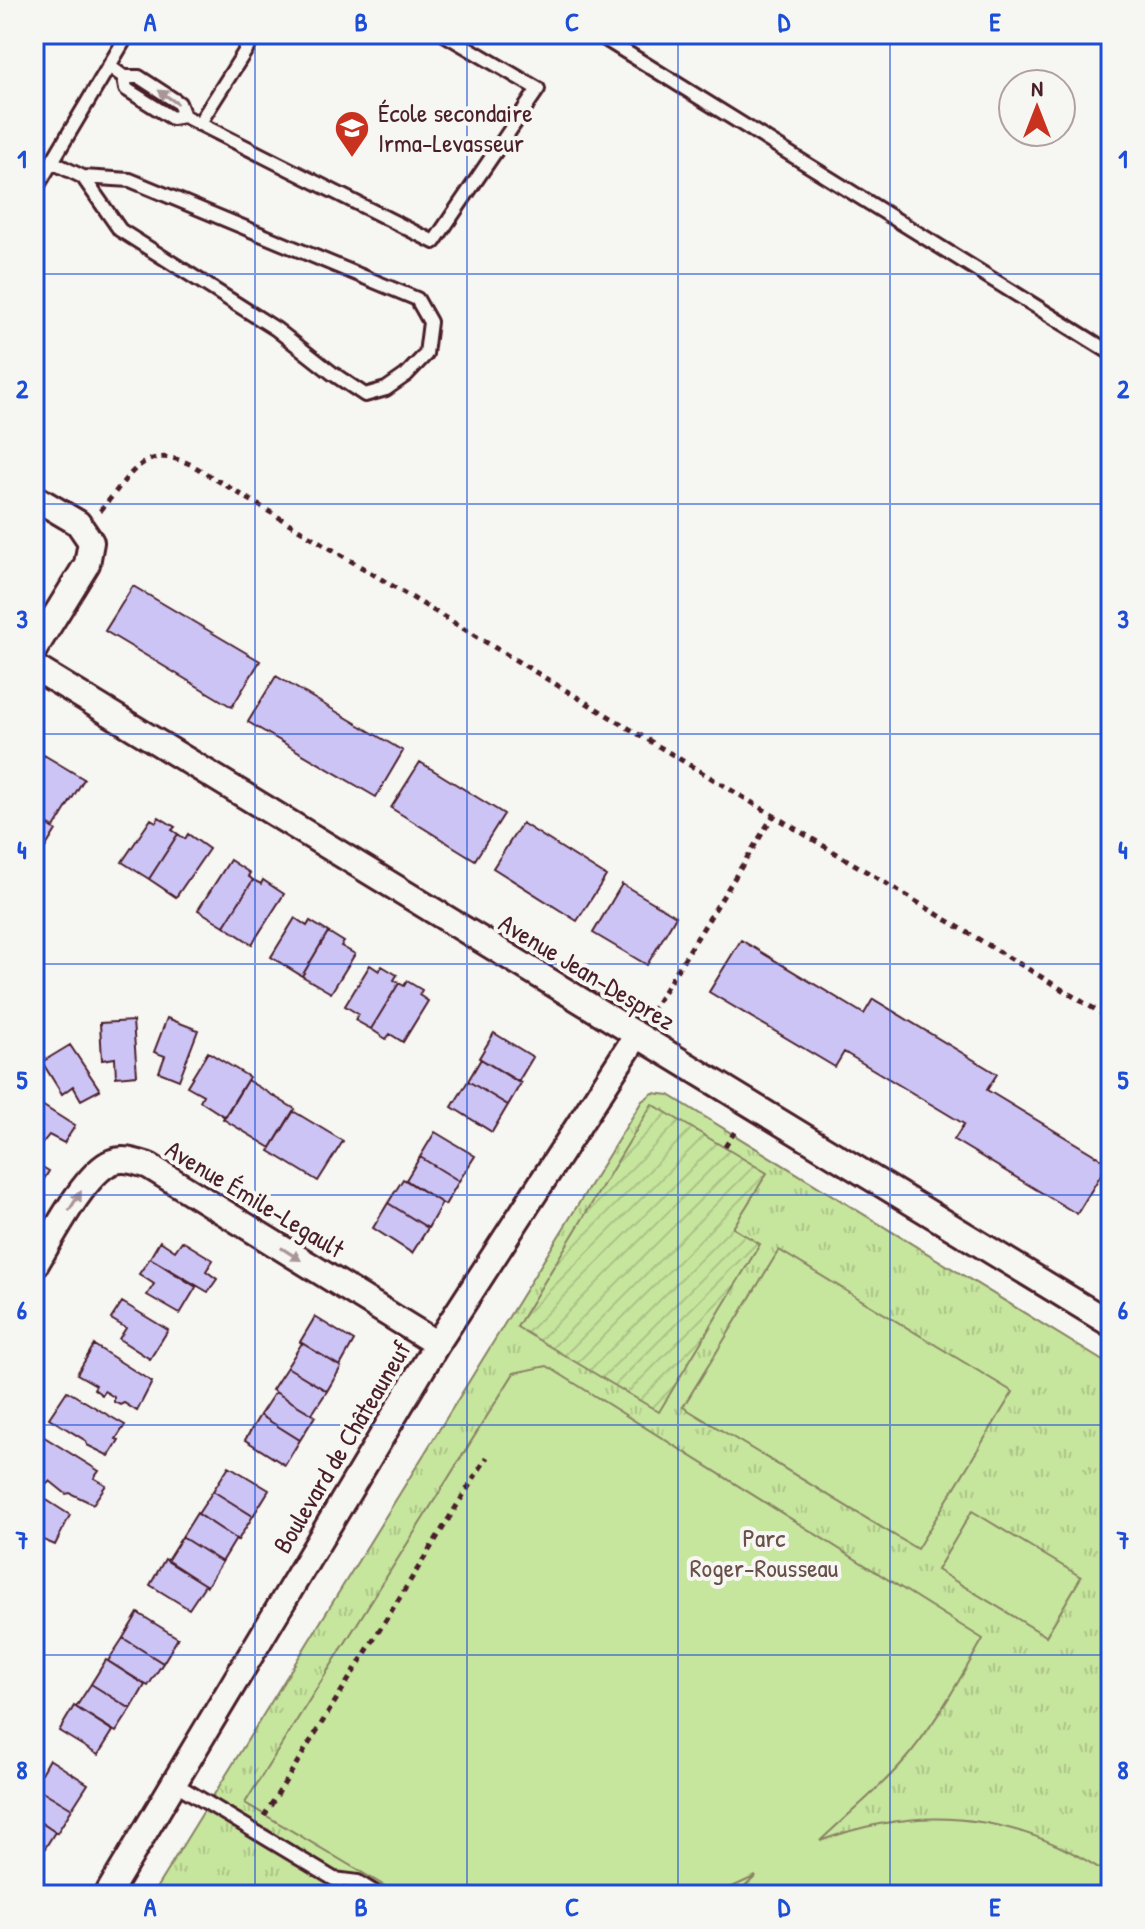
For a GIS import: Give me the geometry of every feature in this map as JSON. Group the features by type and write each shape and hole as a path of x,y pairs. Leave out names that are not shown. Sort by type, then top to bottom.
{"street":[{"path":"34,497 78,523 89,536 91,549 87,564 34,650"},
{"name":"Avenue Jean-Desprez","path":"34,667 1111,1324"},
{"name":"Boulevard de Châteauneuf","path":"107,1895 437,1344 637,1035"},
{"name":"Avenue Émile-Legault","path":"34,1267 98,1169 115,1161 132,1160 149,1166 437,1344"}],"lane":[{"path":"34,192 128,34"},
{"path":"199,124 256,34"},
{"path":"109,66 124,77 126,89 172,118 184,116 434,242 538,89 444,34"},
{"path":"597,34 1111,353"},
{"path":"52,162 83,177 130,180 417,299 430,322 426,354 406,375 386,389 365,395 276,329 120,230 83,177"},
{"path":"174,1783 334,1879 358,1882 379,1895"}],"path":[{"path":"106,504 141,462 164,456 178,458 1111,1019"},
{"path":"651,1012 773,816"},
{"path":"254,1831 487,1457"}],"green space":[{"name":"Parc Roger-Rousseau","path":"653,1093 669,1095 1111,1366 1111,1895 152,1895 642,1101"},
{"path":"652,1104 767,1173 733,1228 760,1244 659,1412 517,1327"},
{"path":"779,1250 1013,1392 917,1549 683,1407"},
{"path":"547,1366 983,1639 945,1704 913,1750 820,1841 896,1821 970,1821 1006,1827 1077,1855 1111,1876 1111,1895 736,1895 756,1876 715,1895 400,1895 245,1803 514,1373"},
{"path":"972,1511 1081,1577 1046,1636 937,1570"}],"building":[{"path":"133,586 260,661 232,707 105,631"},
{"path":"276,676 403,751 376,797 248,722"},
{"path":"44,755 84,779 54,828 34,816 34,771"},
{"path":"420,762 504,814 475,860 391,808"},
{"path":"34,816 56,830 34,866"},
{"path":"159,817 175,827 172,830 178,834 149,879 122,862 151,819 156,822"},
{"path":"522,823 606,876 577,921 493,868"},
{"path":"178,834 185,839 188,834 209,849 176,897 149,879"},
{"path":"230,860 250,873 248,876 253,880 224,926 198,910"},
{"path":"253,880 261,884 263,880 284,894 252,944 224,926"},
{"path":"622,884 676,916 647,965 593,933"},
{"path":"295,918 307,926 310,921 328,932 302,976 271,957"},
{"path":"328,932 344,942 341,946 355,954 331,993 302,976"},
{"path":"741,940 864,1014 873,999 997,1074 987,1090 1108,1163 1077,1214 954,1140 964,1124 844,1052 835,1067 709,992"},
{"path":"370,965 379,971 382,966 397,975 394,980 399,983 371,1029 355,1020 358,1014 345,1006"},
{"path":"407,981 422,990 419,995 428,1001 403,1042 390,1034 386,1039 371,1029 399,983 404,986"},
{"path":"167,1018 198,1030 179,1080 159,1072 165,1056 154,1052"},
{"path":"133,1021 137,1075 116,1077 115,1058 102,1060 100,1023"},
{"path":"494,1033 533,1057 518,1082 479,1058"},
{"path":"70,1045 100,1090 81,1100 73,1086 62,1094 42,1062"},
{"path":"208,1052 249,1077 225,1117 200,1101 203,1095 187,1086"},
{"path":"481,1059 521,1083 508,1105 468,1081"},
{"path":"247,1080 295,1109 271,1148 223,1119"},
{"path":"468,1081 508,1105 492,1132 452,1107"},
{"path":"34,1100 75,1126 64,1143 49,1135 41,1145 34,1140"},
{"path":"293,1111 343,1141 318,1181 269,1151"},
{"path":"435,1132 475,1156 459,1181 420,1157"},
{"path":"420,1157 459,1181 445,1205 406,1180"},
{"path":"34,1162 49,1171 38,1189 34,1187"},
{"path":"403,1179 442,1203 428,1228 388,1203"},
{"path":"388,1203 428,1228 412,1253 373,1228"},
{"path":"160,1241 175,1251 182,1241 213,1260 206,1271 217,1279 208,1292 150,1258"},
{"path":"150,1258 196,1287 180,1314 147,1295 154,1284 139,1274"},
{"path":"122,1302 168,1330 150,1359 119,1339 126,1328 111,1319"},
{"path":"315,1317 354,1341 340,1366 300,1342"},
{"path":"302,1343 341,1367 327,1391 287,1367"},
{"path":"94,1345 152,1382 137,1411 124,1403 114,1402 114,1397 104,1391 102,1395 94,1389 96,1385 77,1374"},
{"path":"287,1367 327,1391 312,1414 272,1390"},
{"path":"67,1391 125,1425 109,1456 87,1445 86,1441 49,1418"},
{"path":"275,1392 315,1416 300,1440 260,1415"},
{"path":"260,1415 300,1440 285,1465 245,1440"},
{"path":"41,1435 99,1471 94,1478 106,1485 93,1504 66,1494 50,1481 47,1484 39,1479 41,1475 34,1471 34,1446"},
{"path":"229,1466 269,1490 253,1516 213,1491"},
{"path":"213,1491 253,1516 238,1540 198,1514"},
{"path":"34,1492 70,1515 55,1545 34,1536"},
{"path":"197,1513 236,1539 222,1562 182,1537"},
{"path":"182,1537 222,1562 207,1586 167,1561"},
{"path":"165,1559 205,1585 189,1609 150,1585"},
{"path":"138,1613 178,1638 163,1663 123,1638"},
{"path":"123,1638 163,1663 148,1686 108,1661"},
{"path":"106,1660 145,1685 131,1709 91,1684"},
{"path":"91,1684 131,1709 116,1732 76,1707"},
{"path":"74,1706 113,1731 98,1755 59,1731"},
{"path":"49,1759 88,1784 72,1809 34,1786"},
{"path":"34,1786 72,1809 57,1833 34,1818"},
{"path":"34,1818 55,1832 40,1856 34,1852"}],"place":[{"name":"École secondaire Irma-Levasseur","path":"352,159"}]}
